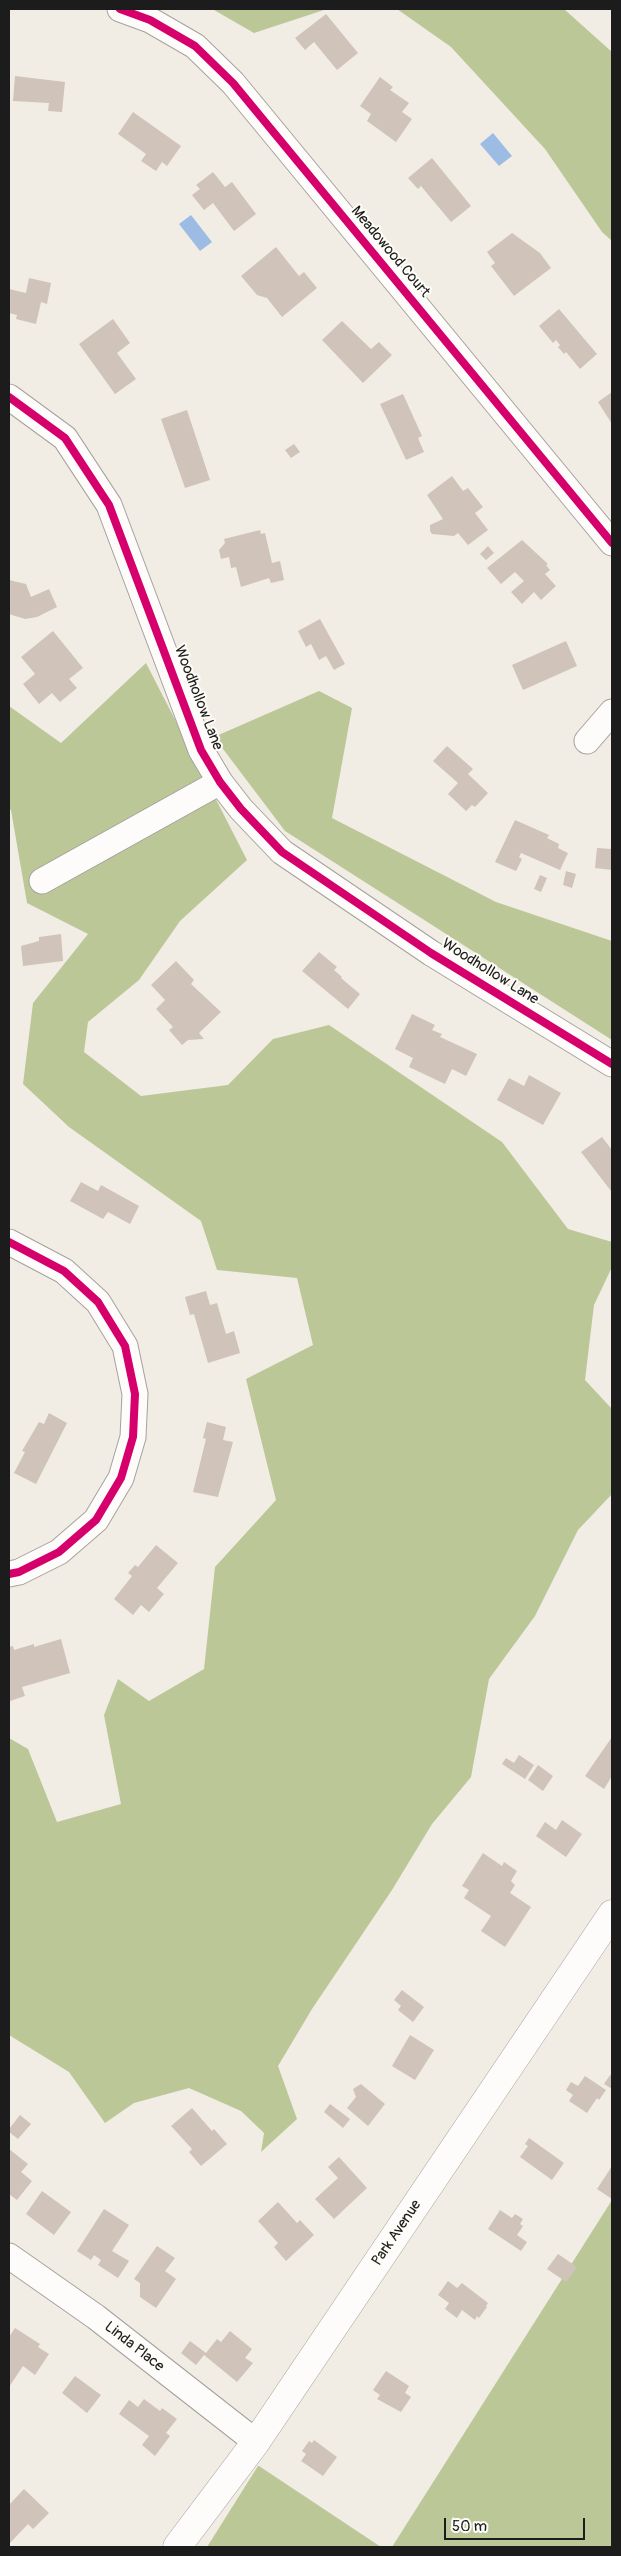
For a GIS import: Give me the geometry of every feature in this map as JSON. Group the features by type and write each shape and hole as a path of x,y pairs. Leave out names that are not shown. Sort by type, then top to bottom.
{"main road":[{"name":"Park Avenue","path":"177,2547 256,2442 612,1914"}],"street":[{"name":"Meadowood Court","path":"120,9 150,20 195,46 233,83 612,543"},
{"name":"Woodhollow Lane","path":"9,397 65,438 109,506 201,750 220,782 241,809 282,852 431,952 612,1064"},
{"path":"587,741 612,712"},
{"path":"42,881 220,782"},
{"path":"9,1242 64,1271 98,1302 125,1346 135,1394 133,1437 121,1478 96,1520 59,1552 19,1572 9,1574"},
{"name":"Linda Place","path":"9,2256 96,2316 256,2442"}],"green space":[{"path":"327,9 254,33 214,10"},
{"path":"397,9 564,9 612,52 612,241 602,232 545,149 451,47"},
{"path":"146,663 247,860 180,921 139,980 88,1022 84,1052 141,1096 228,1085 273,1039 329,1025 502,1142 568,1229 612,1242 612,1267 594,1305 585,1380 612,1409 612,1494 578,1530 535,1616 489,1679 471,1777 432,1824 392,1890 312,2009 278,2066 297,2119 261,2152 264,2133 241,2111 189,2088 134,2103 105,2123 69,2072 9,2035 9,1738 28,1749 57,1822 121,1804 104,1715 118,1679 149,1701 204,1669 215,1567 276,1500 246,1379 313,1345 297,1278 217,1270 201,1221 69,1127 23,1084 33,1003 88,934 27,903 11,810 9,809 9,706 61,743"},
{"path":"319,691 352,708 332,818 496,902 612,941 612,1040 285,831 214,737"},
{"path":"612,2200 612,2547 392,2547"},
{"path":"259,2466 381,2547 207,2547"}],"water":[{"path":"493,133 512,156 499,166 480,144"},
{"path":"191,215 212,242 200,251 179,224"}],"building":[{"path":"326,14 358,53 337,70 314,42 305,50 295,38"},
{"path":"15,76 65,82 62,112 48,111 49,103 13,101"},
{"path":"380,77 393,87 390,90 409,103 402,112 412,119 396,142 367,121 371,114 360,106"},
{"path":"133,112 181,146 167,166 162,162 156,171 141,161 146,154 118,134"},
{"path":"432,158 471,206 451,222 421,186 418,189 408,178"},
{"path":"213,172 225,187 232,182 256,214 234,231 213,203 204,210 192,195 200,189 196,185"},
{"path":"512,233 540,253 551,268 514,296 491,266 495,263 487,252"},
{"path":"276,247 299,276 304,272 317,288 282,317 267,298 257,295 241,276"},
{"path":"29,278 51,283 47,304 41,302 36,324 16,319 17,315 9,313 9,289 26,293"},
{"path":"559,309 597,354 580,369 566,352 564,354 558,347 560,345 556,340 553,343 539,326"},
{"path":"113,319 130,343 117,353 136,379 115,394 79,344"},
{"path":"342,321 371,349 379,342 392,355 363,383 322,340"},
{"path":"612,392 612,424 598,402"},
{"path":"403,394 422,436 418,438 424,452 406,460 380,404"},
{"path":"187,410 210,480 185,488 161,419"},
{"path":"294,444 300,452 291,458 285,450"},
{"path":"452,476 463,491 468,488 483,507 475,513 488,530 468,545 458,533 454,536 432,534 430,531 430,525 443,519 427,495"},
{"path":"260,530 261,534 265,533 272,563 280,561 284,580 271,583 269,578 241,587 236,567 231,568 229,557 221,559 219,550 225,543 224,539"},
{"path":"522,540 548,564 546,565 550,570 545,574 556,586 541,600 534,592 522,604 511,592 524,581 515,572 501,584 487,568"},
{"path":"488,546 494,553 486,560 480,554"},
{"path":"9,580 26,584 31,597 49,589 57,607 37,617 25,619 9,614"},
{"path":"320,619 345,664 334,670 326,656 319,660 311,644 306,647 298,631"},
{"path":"53,631 83,668 69,679 77,688 60,702 52,693 39,704 23,684 35,674 21,657"},
{"path":"566,641 577,666 523,690 512,665"},
{"path":"447,746 473,769 468,774 488,793 475,807 472,805 466,811 448,794 458,783 433,761"},
{"path":"515,820 549,835 547,838 559,844 558,848 568,853 560,870 521,853 519,857 522,859 516,871 495,862"},
{"path":"597,848 612,849 612,870 595,868"},
{"path":"566,871 576,874 572,888 563,885"},
{"path":"540,875 547,878 541,892 534,889"},
{"path":"61,934 63,961 23,966 21,946 39,941 39,937"},
{"path":"319,952 337,967 334,970 341,978 360,994 348,1009 302,971"},
{"path":"176,961 194,980 191,984 221,1012 199,1033 204,1039 188,1040 182,1045 169,1030 173,1027 156,1009 165,1000 151,985"},
{"path":"412,1014 435,1025 432,1030 442,1034 440,1037 477,1054 466,1076 452,1069 445,1084 409,1067 413,1058 395,1049"},
{"path":"529,1075 561,1093 543,1125 497,1100 509,1078 524,1086"},
{"path":"602,1137 612,1150 611,1191 581,1152"},
{"path":"81,1182 98,1191 101,1185 139,1206 130,1224 108,1212 103,1219 70,1201"},
{"path":"206,1291 210,1305 217,1303 226,1334 234,1331 240,1353 208,1363 194,1314 190,1315 185,1297"},
{"path":"49,1413 67,1423 36,1484 14,1473 25,1452 22,1451 39,1422 44,1424"},
{"path":"207,1422 226,1427 223,1440 233,1442 218,1497 193,1492 206,1439 203,1438"},
{"path":"156,1545 178,1563 157,1588 164,1594 149,1612 141,1605 133,1615 114,1599 132,1576 128,1573 135,1565 138,1567"},
{"path":"61,1639 70,1673 22,1687 25,1696 10,1701 9,1647 13,1646 14,1650 34,1644 34,1647"},
{"path":"612,1737 612,1776 604,1789 585,1776"},
{"path":"519,1755 534,1765 525,1779 502,1764 506,1758 514,1763"},
{"path":"538,1765 553,1776 543,1791 528,1780"},
{"path":"562,1820 582,1834 566,1857 536,1836 545,1822 556,1830"},
{"path":"483,1853 502,1866 504,1862 517,1871 511,1881 515,1885 510,1893 531,1907 505,1947 481,1931 491,1916 464,1898 469,1890 462,1886"},
{"path":"402,1990 424,2007 413,2022 398,2010 401,2006 394,2000"},
{"path":"410,2035 434,2050 415,2080 392,2066"},
{"path":"610,2075 612,2076 612,2089 604,2084"},
{"path":"585,2076 606,2090 599,2100 597,2098 587,2113 569,2101 573,2095 566,2090 571,2082 578,2086"},
{"path":"361,2084 385,2104 368,2126 347,2108 356,2097 353,2089"},
{"path":"330,2104 350,2119 343,2128 324,2112"},
{"path":"192,2108 212,2131 214,2129 227,2144 201,2166 189,2152 192,2149 171,2126"},
{"path":"20,2115 31,2124 18,2139 9,2132 9,2129"},
{"path":"529,2138 564,2163 552,2180 520,2157 528,2146 525,2144"},
{"path":"9,2149 28,2164 21,2172 32,2181 17,2200 9,2194"},
{"path":"339,2157 367,2188 334,2219 315,2199 338,2178 328,2167"},
{"path":"612,2166 612,2199 597,2189"},
{"path":"42,2191 71,2212 54,2235 26,2214"},
{"path":"278,2202 297,2223 300,2220 314,2235 286,2261 274,2247 278,2243 258,2221"},
{"path":"104,2209 129,2225 112,2251 129,2261 118,2278 98,2265 101,2260 94,2255 91,2260 77,2251"},
{"path":"500,2210 512,2218 515,2214 523,2219 520,2224 523,2226 517,2235 527,2242 521,2251 488,2229"},
{"path":"157,2246 175,2258 165,2271 176,2279 156,2308 140,2297 140,2283 134,2279"},
{"path":"558,2254 577,2267 566,2282 547,2269"},
{"path":"448,2281 457,2288 462,2283 488,2303 479,2318 477,2316 475,2320 462,2310 457,2318 445,2309 449,2303 438,2295"},
{"path":"15,2328 40,2344 38,2347 49,2354 35,2375 23,2366 9,2387 9,2337"},
{"path":"230,2331 252,2349 245,2358 253,2363 237,2382 204,2355 196,2365 181,2353 190,2341 206,2353 217,2339 221,2342"},
{"path":"386,2371 409,2386 405,2393 411,2397 401,2412 377,2399 380,2395 373,2390"},
{"path":"75,2376 101,2395 87,2413 62,2393"},
{"path":"144,2399 160,2411 162,2408 177,2419 166,2433 170,2436 155,2456 142,2445 149,2436 119,2414 129,2400 138,2407"},
{"path":"314,2440 337,2457 323,2476 301,2461 306,2454 302,2451 309,2441 312,2443"},
{"path":"24,2489 49,2513 33,2529 28,2524 10,2543 9,2505"}],"cycle path":[{"path":"120,9 150,20 195,46 233,83 612,543"},
{"path":"9,397 65,438 109,505 201,750 220,782 241,809 282,852 431,953 612,1064"},
{"path":"9,1242 64,1271 98,1302 125,1346 135,1394 133,1437 121,1478 96,1520 59,1552 19,1572 9,1574"}]}
